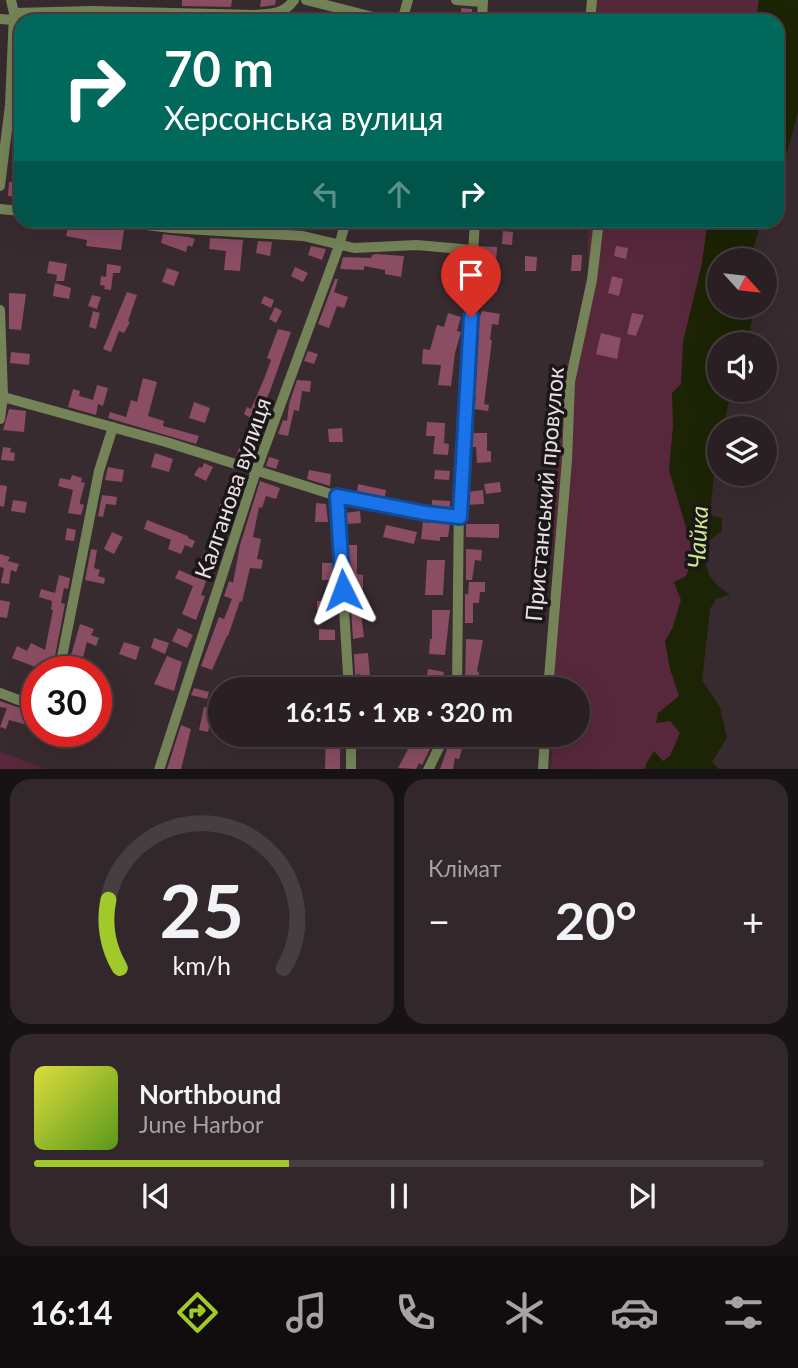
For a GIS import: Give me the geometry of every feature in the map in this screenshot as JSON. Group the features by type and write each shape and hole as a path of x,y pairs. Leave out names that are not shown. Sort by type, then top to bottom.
{"street":[{"path":"0,186 10,105 13,16 11,0"},
{"path":"161,0 161,12"},
{"path":"266,14 288,9 294,0"},
{"path":"306,0 361,14"},
{"path":"456,0 482,1"},
{"path":"45,14 92,11 224,14"},
{"path":"0,19 13,16"},
{"path":"171,228 303,236 354,248 418,245 473,250"},
{"name":"Калганова вулиця","path":"159,769 256,471 344,228"},
{"path":"457,677 460,517 474,228"},
{"name":"Пристанський провулок","path":"549,677 567,460 570,383 592,280 598,228"},
{"path":"0,310 0,419"},
{"path":"1,396 113,427 337,496 460,517"},
{"path":"62,656 99,471 113,427"},
{"path":"337,496 348,677"},
{"path":"0,693 21,700"},
{"path":"351,747 351,769"},
{"path":"428,769 440,747"},
{"path":"543,769 544,747"}],"shaded area":[{"path":"589,0 798,0 784,14 589,14"},
{"path":"588,228 740,228 727,248 707,248 707,318 719,318 719,332 707,332 707,376 670,472 694,554 673,627 689,716 720,707 727,738 712,762 719,769 551,769 552,747 590,747 590,677 552,677 554,508 562,379 572,351 588,272"},
{"path":"0,752 46,769 0,769"}],"water":[{"path":"759,0 798,0 798,112 784,159 784,14 757,13"},
{"name":"Чайка","path":"707,228 759,228 754,248 707,248 707,318 752,318 750,332 707,332 707,402 729,402 726,416 707,416 707,486 713,486 710,515 722,518 722,531 706,543 706,567 712,579 730,595 716,599 710,609 702,680 720,707 727,738 712,762 719,769 645,769 654,751 663,761 670,756 680,733 670,721 656,723 658,713 679,696 665,641 673,627 681,600 674,582 686,576 694,554 669,470 673,426 672,393 681,384 683,342 702,263"}],"building":[{"path":"182,0 232,0 231,7 182,6"},
{"path":"261,0 276,0 275,5 260,7"},
{"path":"461,8 472,9 472,14 461,14"},
{"path":"9,182 14,182 14,196 8,196"},
{"path":"68,228 124,230 121,250 86,246 87,240 66,236"},
{"path":"503,231 513,232 512,245 502,244"},
{"path":"163,234 195,239 192,247 188,245 186,252 161,243"},
{"path":"210,238 243,240 240,271 224,270 226,251 209,249"},
{"path":"258,241 272,242 270,256 256,253"},
{"path":"311,246 326,249 322,260 308,255"},
{"path":"481,246 497,247 497,292 479,289"},
{"path":"616,246 628,248 626,259 614,256"},
{"path":"376,254 404,256 401,277 385,274 385,270 364,266 364,270 340,269 343,257 371,258"},
{"path":"572,255 582,255 581,271 571,271"},
{"path":"525,256 537,257 536,271 525,271"},
{"path":"49,261 67,264 64,281 56,281 57,275 47,273"},
{"path":"454,261 465,262 464,277 454,277"},
{"path":"107,264 121,266 120,273 113,273 111,290 100,285 101,276 106,277"},
{"path":"295,267 308,273 303,282 291,276"},
{"path":"167,268 179,272 174,286 162,282"},
{"path":"612,276 623,279 619,296 608,293"},
{"path":"335,279 338,279 334,292 348,297 344,308 337,306 329,328 318,324"},
{"path":"55,283 71,288 69,299 53,296"},
{"path":"127,292 137,295 128,321 130,322 124,333 119,331 111,352 103,349"},
{"path":"9,293 26,294 21,330 9,329"},
{"path":"92,295 101,297 97,309 88,306"},
{"path":"264,296 274,300 271,308 261,303"},
{"path":"275,307 282,311 276,323 269,319"},
{"path":"93,311 100,313 96,329 89,327"},
{"path":"482,311 500,314 498,325 492,324 490,340 484,404 489,405 488,411 474,409 476,397 472,396 479,332 476,332 476,328"},
{"path":"448,313 461,317 457,331 461,332 451,386 438,385 441,365 422,364 423,349 430,350 437,325 444,327"},
{"path":"632,313 644,315 636,336 627,334"},
{"path":"278,329 291,332 256,421 244,414 247,407 251,409 264,379 271,360 267,358"},
{"path":"601,333 621,338 617,359 596,354"},
{"path":"308,351 318,354 314,364 304,361"},
{"path":"11,352 30,354 29,365 10,363"},
{"path":"143,378 157,382 148,416 164,421 163,426 199,436 196,444 108,418 110,412 126,417 131,400 137,402"},
{"path":"297,380 311,381 310,392 302,391 299,411 294,410 288,436 278,434 283,420 287,421"},
{"path":"97,385 108,388 103,406 98,404 96,415 68,407 73,389 80,391 79,396 93,400"},
{"path":"194,402 210,408 205,423 189,418"},
{"path":"9,409 26,411 24,432 3,430"},
{"path":"427,422 445,423 444,443 449,444 448,455 433,454 435,436 426,436"},
{"path":"342,428 343,442 329,442 328,429"},
{"path":"472,433 487,433 487,451 491,451 491,462 477,463 476,447 472,447"},
{"path":"3,447 11,448 10,452 15,453 14,461 1,460"},
{"path":"239,448 253,453 250,461 236,456"},
{"path":"155,453 173,459 169,472 151,467"},
{"path":"269,457 279,460 276,469 266,466"},
{"path":"204,463 213,467 206,481 194,475"},
{"path":"108,467 124,470 122,482 105,480"},
{"path":"309,470 331,474 330,486 307,479"},
{"path":"435,470 450,471 449,480 434,479"},
{"path":"72,475 82,478 81,482 85,483 80,501 80,504 84,505 81,515 68,513 73,490 58,486 60,478 70,480"},
{"path":"260,481 280,488 276,499 266,496 262,508 259,507 253,537 261,539 257,559 263,560 261,569 250,568 242,602 240,601 212,670 201,666 219,617 224,619 232,599 224,596 229,581 233,583 240,545"},
{"path":"500,482 501,492 486,494 484,484"},
{"path":"358,484 386,490 385,497 357,492"},
{"path":"0,485 7,486 4,507 0,506"},
{"path":"234,489 241,492 238,503 229,500"},
{"path":"483,490 484,504 466,505 467,492"},
{"path":"102,495 117,497 116,505 106,504 103,517 98,516"},
{"path":"13,500 27,502 25,513 11,511"},
{"path":"432,500 450,501 450,509 432,505"},
{"path":"316,503 326,504 328,522 315,522"},
{"path":"220,504 232,509 229,519 217,514"},
{"path":"360,511 361,523 346,524 345,513"},
{"path":"147,520 188,536 195,541 192,548 185,545 181,554 168,549 171,540 144,529"},
{"path":"431,520 450,524 448,537 440,537 440,541 421,539 423,522 430,523"},
{"path":"466,524 499,524 499,538 466,537"},
{"path":"386,525 417,532 414,544 383,537"},
{"path":"67,528 76,530 74,541 65,540"},
{"path":"112,532 123,537 114,554 104,549"},
{"path":"213,532 224,536 216,557 219,558 214,569 211,567 201,595 205,596 196,620 182,614 193,586 175,578 179,570 195,577"},
{"path":"347,545 357,545 357,574 363,575 363,604 366,604 366,614 361,614 364,637 353,639"},
{"path":"91,549 97,550 94,568 100,570 98,576 105,578 104,584 85,580"},
{"path":"466,549 482,550 481,561 475,560 472,580 466,580"},
{"path":"0,554 10,557 8,561 19,564 16,572 11,570 9,584 1,583 4,568 0,567"},
{"path":"427,560 445,560 443,595 425,595"},
{"path":"322,563 334,563 333,580 322,580"},
{"path":"59,575 70,578 68,589 64,588 61,603 65,604 55,656 21,656 21,661 12,658 17,646 27,651 31,643 45,650 53,610 52,601 39,597 41,589 55,593"},
{"path":"469,582 485,582 485,592 480,592 479,603 473,603 473,623 465,623 465,594 468,594"},
{"path":"0,600 10,602 7,618 0,617"},
{"path":"317,601 331,601 331,614 317,614"},
{"path":"432,610 450,610 445,655 429,654"},
{"path":"80,624 94,629 91,635 99,638 96,646 87,642 83,656 71,656"},
{"path":"178,628 193,635 187,648 172,641"},
{"path":"319,629 335,630 335,640 319,640"},
{"path":"154,638 169,643 165,654 151,648"},
{"path":"466,639 483,640 477,671 479,677 465,677"},
{"path":"124,642 140,647 136,660 119,654"},
{"path":"368,653 370,677 355,675 354,654"},
{"path":"167,656 182,662 174,691 154,684"},
{"path":"428,669 444,672 443,677 427,677"},
{"path":"194,688 208,692 207,699 191,695"},
{"path":"0,701 21,708 21,723 9,720 6,729 0,727 7,708 0,707"},
{"path":"204,707 208,708 208,732 199,730"},
{"path":"181,725 191,729 181,769 167,769"},
{"path":"326,747 340,747 340,769 325,769"},
{"path":"409,747 430,749 422,765 419,763 416,769 398,768"},
{"path":"448,747 463,747 459,759 455,758 453,769 440,769"}],"route":[{"path":"343,590 337,496 460,517 459,495 471,317"}]}
